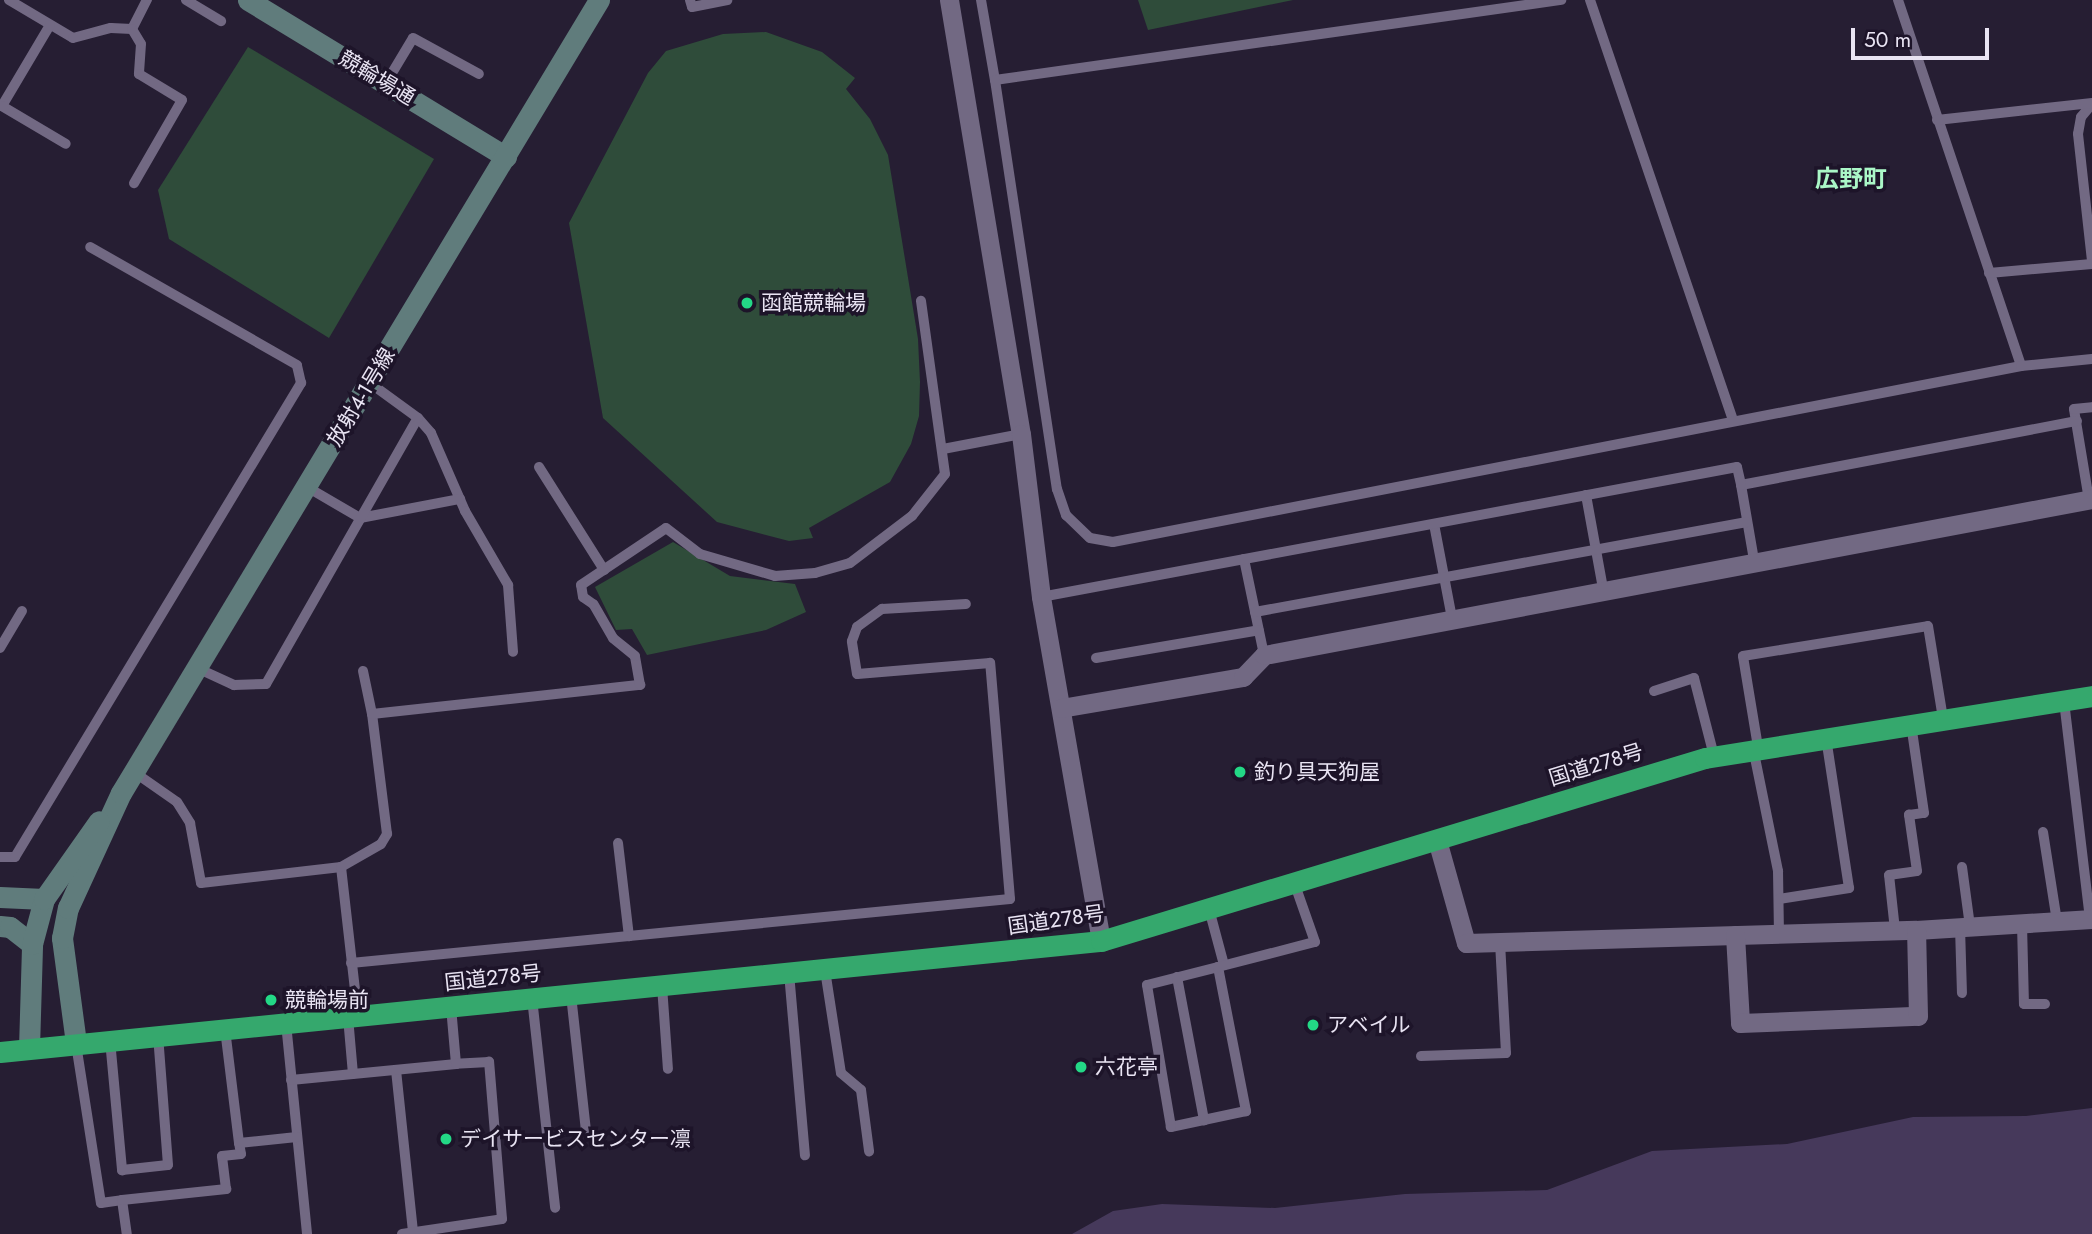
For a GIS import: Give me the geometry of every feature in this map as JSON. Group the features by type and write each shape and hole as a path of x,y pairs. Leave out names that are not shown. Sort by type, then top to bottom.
{"highway":[{"name":"国道278号","path":"0,1052 1101,941 1714,756 1826,736 2092,696"}],"street":[{"name":"競輪場通","path":"248,0 506,157"},
{"name":"放射4-1号線","path":"29,1048 32,944 44,899 58,873 121,793 599,0"},
{"path":"949,0 1021,434 1041,597 1101,941"},
{"path":"1061,708 1243,677 1264,655 1754,560 2090,500"},
{"name":"放射4-1号線","path":"76,1043 62,938 68,908 121,793"},
{"path":"1437,839 1466,943 1916,930 2091,919"},
{"path":"0,897 44,899"},
{"path":"0,926 10,927 32,944"},
{"path":"1735,935 1740,1023 1918,1016 1916,930"}],"lane":[{"path":"9,0 73,38 111,28 132,29"},
{"path":"132,29 147,0"},
{"path":"186,0 221,21"},
{"path":"690,0 692,7 727,0"},
{"path":"981,0 1057,489 1066,515 1090,538 1113,542 2021,366 2092,359"},
{"path":"995,80 1560,0"},
{"path":"1590,0 1733,420"},
{"path":"1898,0 2021,366"},
{"path":"50,24 2,106 66,144"},
{"path":"132,29 141,44 139,74 182,100 134,183"},
{"path":"386,83 413,38 479,74"},
{"path":"1937,120 2092,104"},
{"path":"1989,273 2092,262 2078,134 2081,117 2092,104"},
{"path":"0,857 15,857 301,383 297,365 90,247"},
{"path":"372,714 640,685 635,656 613,638 593,604 583,597 581,585 666,528 700,554 743,570 775,576 815,573 850,563 912,516 945,474 920,301"},
{"path":"370,383 418,418 431,433 460,499 508,585 513,652"},
{"path":"2090,500 2087,457 2074,409 2092,407"},
{"path":"197,668 234,685 266,684 418,418"},
{"path":"1741,485 2077,421"},
{"path":"943,449 1021,434"},
{"path":"539,467 604,569"},
{"path":"1041,597 1737,467 1754,560"},
{"path":"307,486 360,518 460,499"},
{"path":"1586,495 1603,589"},
{"path":"1255,612 1445,580 1747,522"},
{"path":"1434,524 1452,618"},
{"path":"1244,559 1264,655"},
{"path":"351,963 1010,899 990,663 857,674 852,641 857,627 882,609 966,604"},
{"path":"0,648 22,611"},
{"path":"1780,934 1778,871 1743,656 1928,626 1943,719"},
{"path":"1096,658 1259,630"},
{"path":"134,772 177,802 190,823 201,883 341,867 381,844 387,834 372,714 363,671"},
{"path":"1654,691 1694,678 1714,756"},
{"path":"2064,701 2091,919"},
{"path":"1895,930 1889,875 1917,871 1909,815 1924,813 1911,723"},
{"path":"1779,899 1849,888 1826,736"},
{"path":"2043,832 2057,921"},
{"path":"618,843 629,936"},
{"path":"341,867 351,963 353,1074"},
{"path":"1962,867 1965,927 1962,993"},
{"path":"1208,908 1221,966 1246,1111 1171,1127 1147,985 1177,977 1221,966 1315,942 1294,882"},
{"path":"2022,924 2024,1004 2045,1004"},
{"path":"1421,1056 1506,1053 1500,942"},
{"path":"825,970 841,1073 861,1090 869,1151"},
{"path":"789,973 805,1155"},
{"path":"1177,977 1204,1120"},
{"path":"662,986 667,1069"},
{"path":"572,995 586,1131"},
{"path":"532,998 555,1209"},
{"path":"451,1006 456,1064"},
{"path":"286,1023 307,1234"},
{"path":"76,1043 100,1203 226,1189 222,1156 241,1154 225,1028"},
{"path":"110,1040 122,1170 134,1169 168,1165 158,1035"},
{"path":"291,1080 456,1064 489,1062 502,1220 408,1233 396,1070"},
{"path":"239,1143 297,1137"},
{"path":"122,1200 127,1234"}],"green space":[{"path":"1138,0 1293,0 1148,30"},
{"name":"函館競輪場","path":"766,32 822,52 855,78 846,89 870,119 888,155 918,339 920,382 919,416 911,444 890,482 809,528 813,538 789,541 717,522 603,418 569,223 648,73 666,51 723,34"},
{"path":"248,47 434,159 329,338 169,239 158,190"},
{"path":"673,542 730,576 795,584 806,612 766,630 647,655 632,629 616,630 595,587"}],"shaded area":[{"path":"2092,1108 2092,1234 1072,1234 1113,1211 1162,1204 1275,1208 1405,1194 1547,1190 1652,1151 1787,1144 1913,1117 2026,1116"}],"place":[{"name":"函館競輪場","path":"747,303"},
{"name":"釣り具天狗屋","path":"1240,772"},
{"name":"競輪場前","path":"271,1000"},
{"name":"アベイル","path":"1313,1025"},
{"name":"六花亭","path":"1081,1067"},
{"name":"デイサービスセンター凛","path":"446,1139"}],"district":[{"name":"広野町","path":"1851,179"}]}
